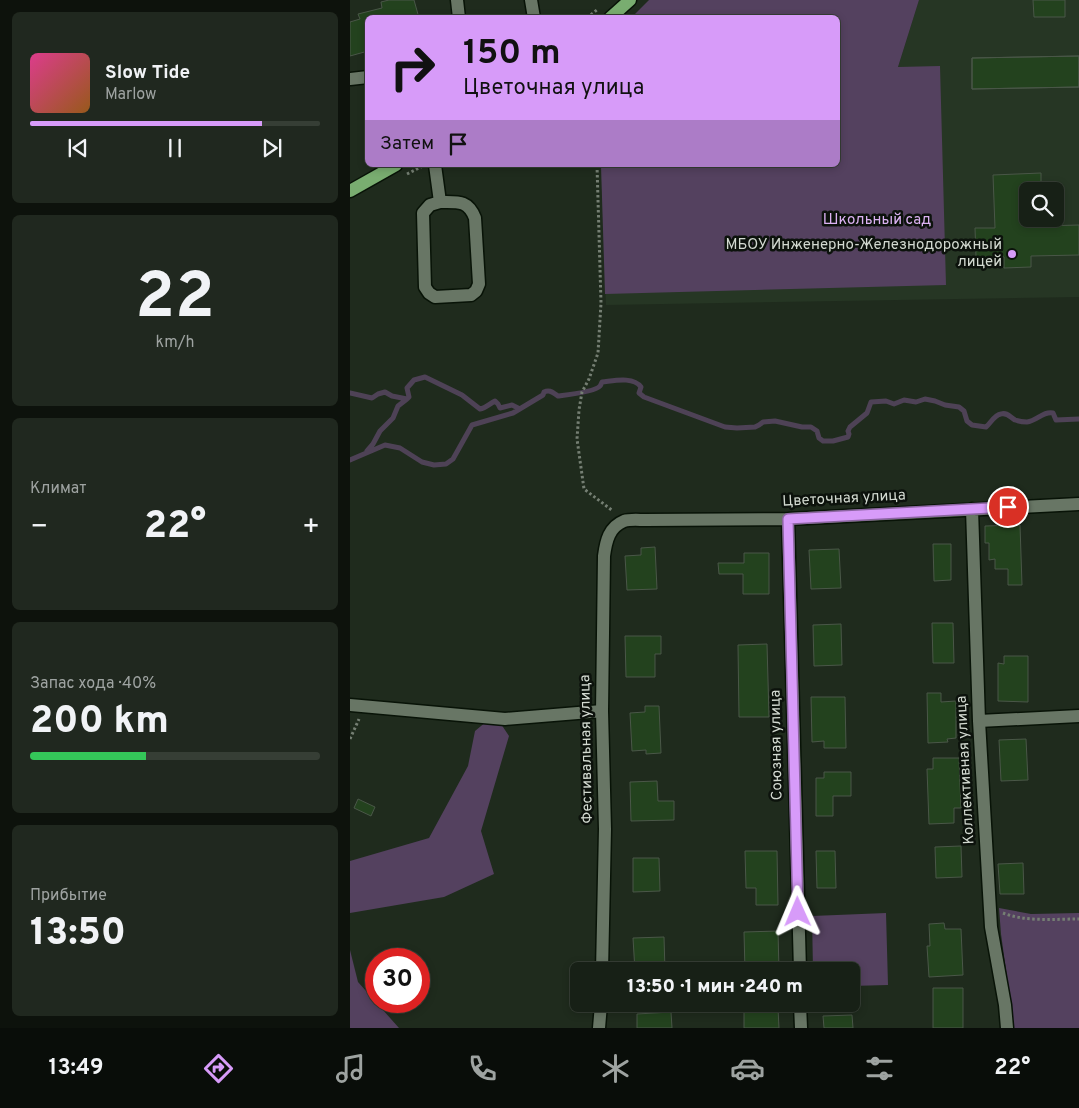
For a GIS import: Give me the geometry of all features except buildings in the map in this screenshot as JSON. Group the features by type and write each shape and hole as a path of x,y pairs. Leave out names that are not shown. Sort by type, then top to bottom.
{"main road":[{"path":"613,15 630,0"},
{"path":"350,191 392,167"}],"street":[{"path":"457,0 459,15"},
{"path":"531,0 534,15"},
{"path":"350,79 365,78"},
{"path":"435,167 440,202"},
{"path":"440,202 466,204 475,218 479,284 476,292 471,295 435,297 425,287 423,214 430,204 440,202"},
{"name":"Цветочная улица","path":"613,528 625,521 788,519 1079,504"},
{"name":"Коллективная улица","path":"972,509 979,721 991,927 1005,1005 1007,1028"},
{"name":"Союзная улица","path":"788,519 800,962"},
{"name":"Фестивальная улица","path":"602,962 605,829 602,711 604,556 607,538 613,528"},
{"path":"350,705 505,720 602,711"},
{"path":"979,721 1079,716"},
{"path":"599,1028 600,1012"},
{"path":"800,1012 801,1028"}],"path":[{"path":"597,167 601,304 598,353 589,380 582,392 577,439 584,489 625,521"},
{"path":"350,739 365,707"},
{"path":"990,907 1008,915 1028,919 1079,919"}],"shaded area":[{"path":"919,0 1079,0 1079,297 606,305 601,167 840,167 840,162 898,67"}],"green space":[{"name":"Школьный сад","path":"649,0 919,0 898,67 940,66 946,285 605,294 601,167 840,167 840,15 634,15"},
{"path":"487,721 501,724 509,736 481,831 494,874 444,897 350,913 350,861 429,838 468,766 475,731"},
{"path":"999,908 1031,914 1079,913 1079,1028 1014,1028"},
{"path":"886,913 888,985 860,986 860,962 813,962 812,916"},
{"path":"350,950 358,982 365,990 365,1013 386,1013 399,1028 350,1028"}],"waterway":[{"path":"350,393 372,398 385,392 392,396 407,399 409,397 407,388 414,380 425,377 462,395 480,409 495,401 500,408 512,405 520,409"},
{"path":"350,460 385,445 400,448 422,462 434,465 446,464 453,459 472,425 513,413 543,395 546,391 558,396 587,392 597,388 602,382 617,380 633,381 641,387 639,393 644,397 725,427 755,427 763,422 775,421 811,427 817,431 819,438 823,441 833,441 848,437 850,427 867,413 871,402 886,401 894,404 904,400 916,402 925,399 935,401 959,407 964,411 967,421 972,425 986,427 996,416 1003,414 1007,414 1015,420 1026,422 1049,413 1053,413 1056,420 1079,419"},
{"path":"367,451 380,431 393,418 398,406 407,399"}],"place":[{"name":"МБОУ Инженерно-Железнодорожный лицей","path":"1012,254"}],"route":[{"path":"798,912 788,519 1008,507"}]}
